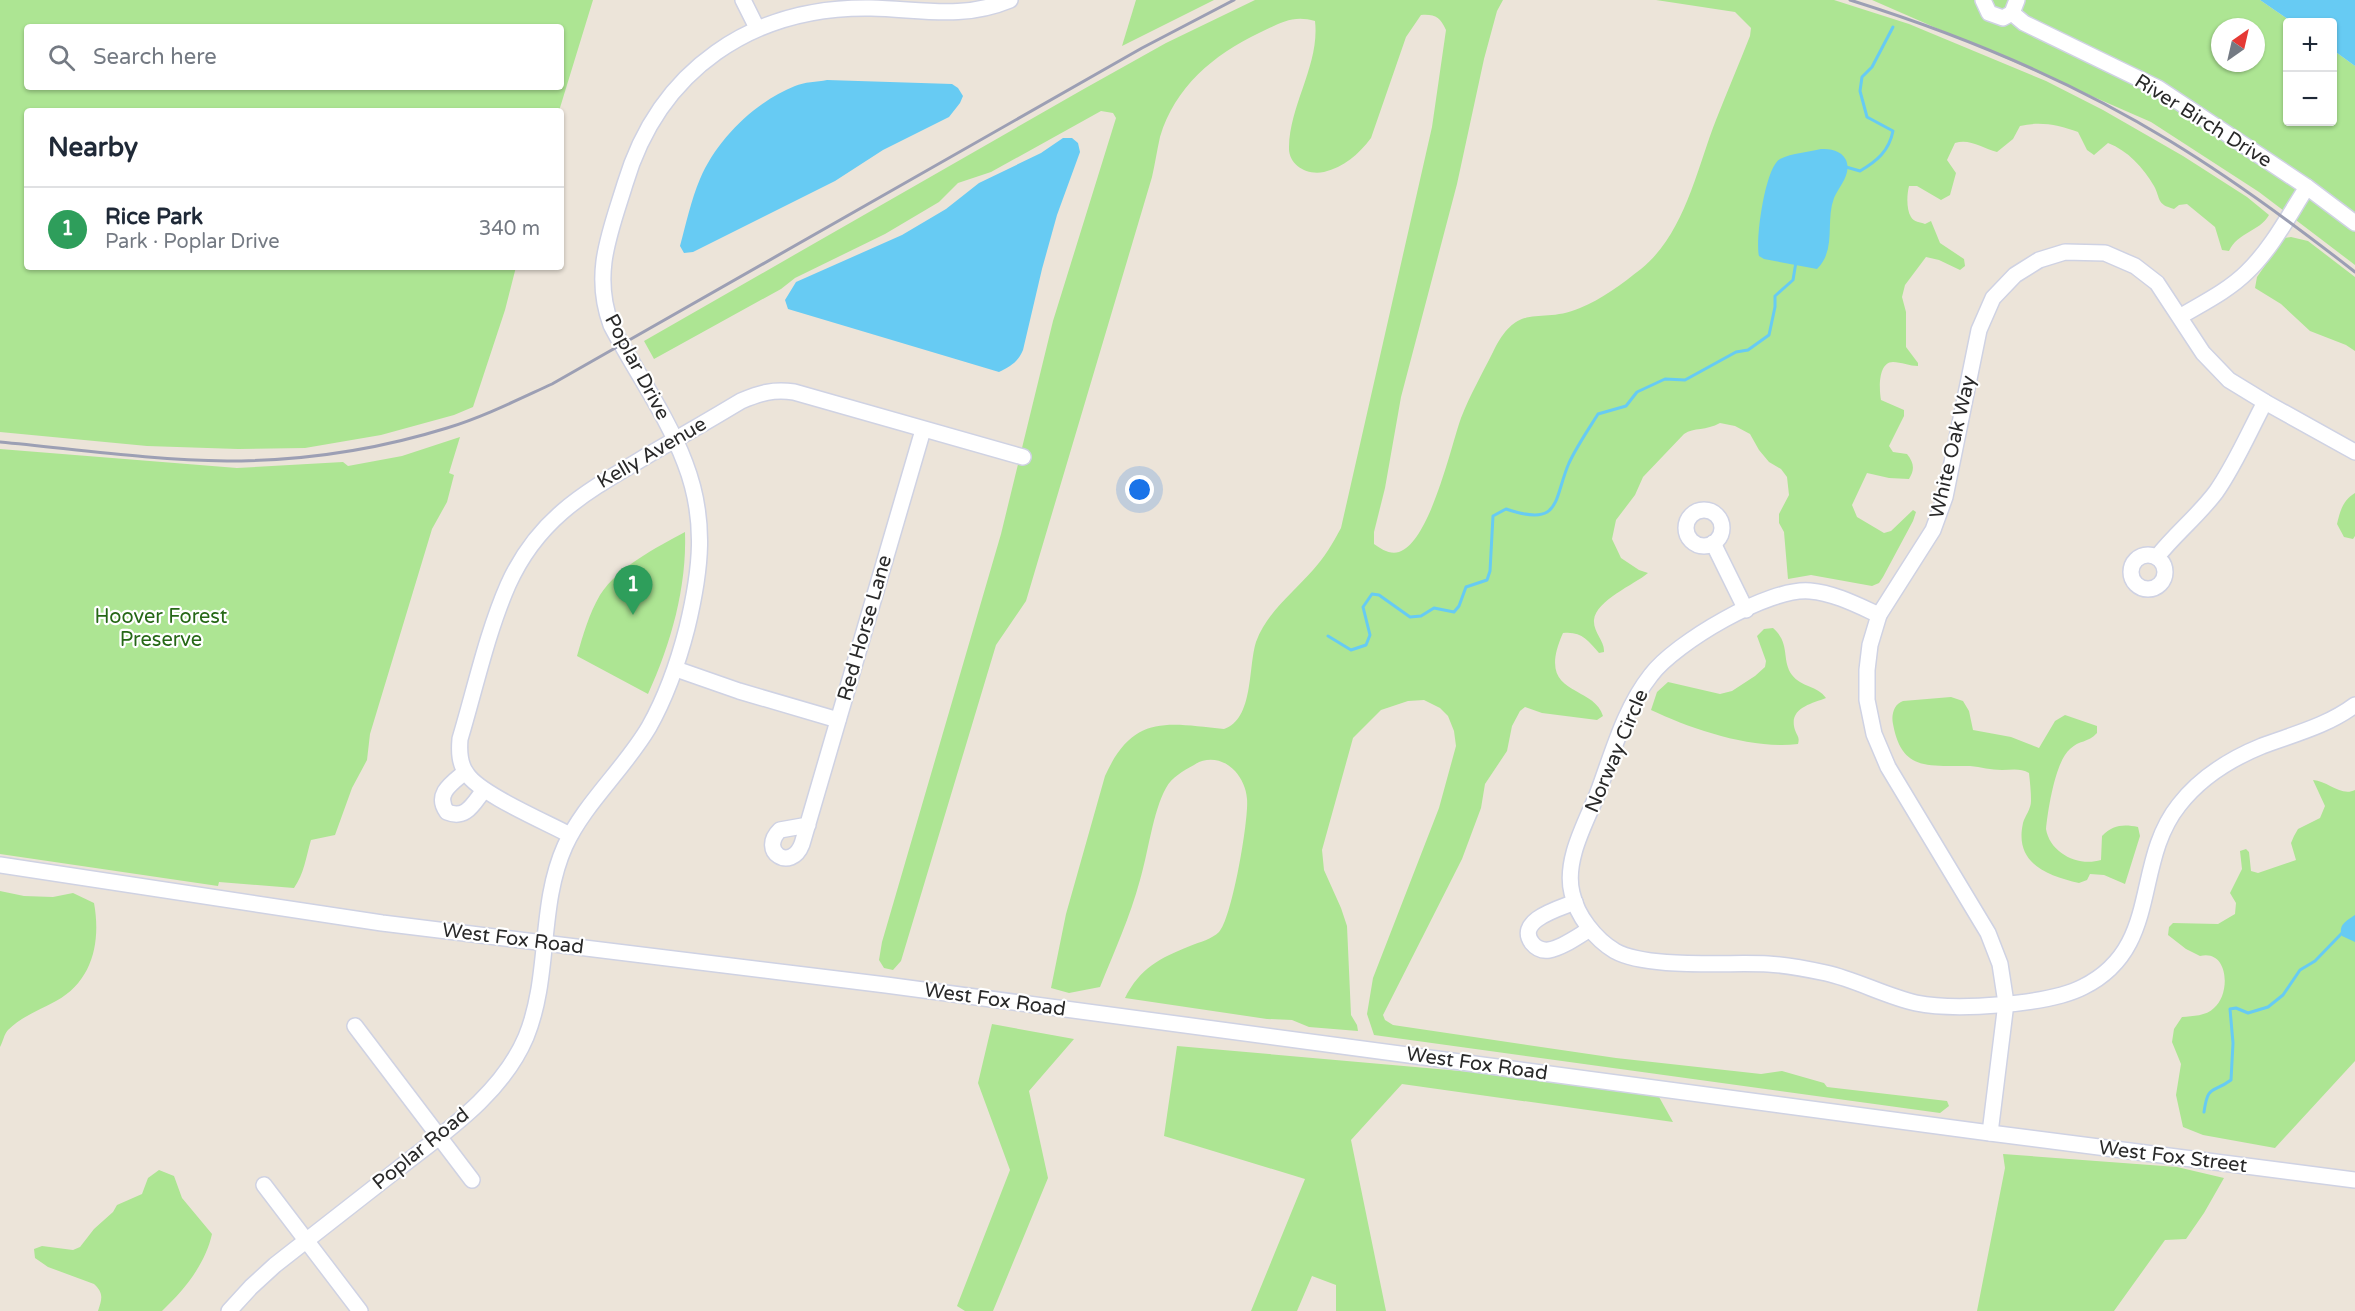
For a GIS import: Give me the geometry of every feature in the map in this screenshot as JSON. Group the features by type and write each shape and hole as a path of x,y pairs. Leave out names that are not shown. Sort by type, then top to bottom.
{"street":[{"path":"743,0 757,28"},
{"name":"Poplar Drive","path":"544,943 553,875 570,835 648,728 676,669 700,568 701,541 694,491 685,461 611,325 602,287 604,255 635,152 657,113 680,84 708,57 738,37 757,28 804,14 882,4 968,12 994,7 1010,0"},
{"name":"River Birch Drive","path":"1983,0 1985,9 1993,16 2003,18 2015,6 2024,23 2158,88 2307,187 2355,223"},
{"path":"2181,316 2234,284 2247,272 2264,253 2307,187"},
{"name":"White Oak Way","path":"1990,1134 2006,1003 2001,964 1988,933 1888,767 1874,734 1867,700 1867,670 1870,645 1879,615 1930,534 1945,497 1979,330 1993,298 2005,284 2039,260 2065,252 2105,253 2135,266 2157,283 2181,316 2203,353 2229,380 2355,452"},
{"name":"Kelly Avenue","path":"465,772 461,761 460,738 501,603 508,585 528,550 554,520 590,489 741,401 762,392 777,390 794,392 1023,457"},
{"path":"2157,557 2217,490 2265,402"},
{"name":"Red Horse Lane","path":"808,825 923,430"},
{"path":"1713,543 1746,610"},
{"name":"Norway Circle","path":"1879,615 1843,599 1807,590 1775,597 1746,610 1701,633 1674,651 1650,675 1630,709 1570,868 1571,892 1590,929 1616,951 1642,961 1772,964 1844,977 1884,994 1918,1004 1957,1008 2006,1003"},
{"path":"676,669 739,691 838,720"},
{"path":"2006,1003 2060,997 2100,977 2119,960 2135,933 2153,860 2165,826 2190,792 2224,765 2256,748 2335,720 2355,705"},
{"path":"484,790 466,813 460,815 447,812 442,802 442,796 450,785 465,772 484,790 570,835"},
{"name":"West Fox Road","path":"0,865 382,923 886,985 1990,1134"},
{"path":"1575,902 1534,921 1529,931 1530,941 1538,948 1548,950 1590,929"},
{"name":"Poplar Road","path":"229,1311 251,1287 307,1240 472,1110 503,1076 526,1037 538,993 544,943"},
{"path":"355,1026 472,1180"},
{"name":"West Fox Street","path":"1990,1134 2355,1180"},
{"path":"264,1185 360,1311"}],"green space":[{"path":"0,0 593,0 560,108 24,108 24,270 515,270 505,310 473,407 454,415 381,435 305,448 238,449 147,446 0,432"},
{"path":"1136,0 1214,0 1122,46"},
{"path":"1255,0 1503,0 1497,11 1484,59 1457,184 1401,397 1385,488 1374,532 1374,544 1389,552 1399,552 1410,545 1430,513 1461,418 1502,336 1512,325 1521,320 1565,313 1588,305 1612,291 1641,269 1656,254 1679,219 1750,36 1751,28 1735,12 1656,0 1834,0 1909,24 2046,81 2103,110 2183,156 2247,197 2269,215 2265,221 2238,240 2229,251 2222,250 2215,227 2187,204 2179,205 2174,209 2164,205 2140,166 2122,150 2108,143 2094,155 2087,150 2078,132 2057,126 2035,124 2020,126 2013,139 1997,152 1971,143 1955,143 1947,160 1956,173 1950,195 1941,200 1917,186 1909,186 1907,197 1911,217 1925,224 1931,221 1940,243 1964,259 1965,266 1960,270 1939,260 1926,257 1905,285 1902,297 1906,312 1906,347 1918,366 1888,363 1881,377 1881,400 1904,410 1904,416 1889,446 1893,452 1907,454 1913,469 1909,479 1889,478 1867,473 1852,505 1857,517 1884,533 1891,531 1913,510 1916,512 1883,577 1879,583 1872,586 1811,575 1788,579 1784,532 1779,523 1779,514 1789,495 1787,477 1781,469 1769,462 1750,434 1735,426 1720,423 1684,434 1643,477 1635,495 1616,520 1612,539 1621,558 1648,573 1608,600 1596,613 1594,624 1604,652 1599,653 1584,637 1575,633 1563,633 1556,654 1556,669 1560,679 1588,698 1603,716 1597,720 1542,713 1525,707 1520,711 1512,726 1507,751 1485,784 1481,808 1462,859 1383,1015 1385,1020 1393,1025 1616,1058 1761,1074 1782,1071 1824,1083 1827,1087 1947,1101 1949,1106 1940,1113 1374,1035 1367,1014 1373,978 1439,808 1456,746 1454,731 1448,716 1440,708 1424,700 1408,701 1381,710 1353,738 1322,850 1324,870 1347,926 1351,1015 1358,1031 1309,1027 1292,1020 1267,1019 1125,998 1137,979 1152,965 1169,955 1213,937 1224,923 1239,868 1247,799 1240,777 1231,767 1215,760 1204,760 1182,772 1168,784 1161,797 1132,907 1100,987 1069,993 1051,988 1066,914 1105,776 1116,756 1127,742 1140,732 1153,727 1185,725 1224,729 1234,723 1241,715 1245,704 1256,642 1261,631 1281,603 1321,560 1341,528 1432,127 1446,30 1439,19 1430,15 1421,15 1406,37 1371,138 1350,160 1331,170 1318,173 1305,171 1295,164 1289,147 1294,115 1313,53 1315,21 1292,19 1242,42 1211,62 1198,74 1175,103 1160,137 1152,177 1026,601 996,645 901,961 893,970 884,968 879,960 882,942 1001,534 1053,321 1116,118 1113,113 1101,111 991,172 958,183 939,202 885,234 795,278 781,289 654,359 644,341 1166,43"},
{"path":"1872,0 2260,0 2286,18 2283,18 2283,126 2337,126 2337,53 2355,66 2355,265 2259,192 2151,122"},
{"path":"2291,237 2308,241 2355,277 2355,351 2346,345 2310,331 2281,304 2255,288 2257,277 2284,238"},
{"name":"Hoover Forest Preserve","path":"460,437 449,473 454,475 447,502 432,529 370,734 367,760 352,788 335,835 311,840 302,871 294,888 219,882 218,886 0,854 0,449 237,468 343,462 348,466 402,456"},
{"path":"2355,493 2355,536 2353,539 2344,537 2337,524 2345,502"},
{"path":"685,532 683,573 676,615 664,655 648,694 577,656 593,610 608,585 617,575 639,559"},
{"path":"1773,628 1782,640 1792,675 1800,682 1819,691 1826,698 1798,712 1794,723 1798,744 1780,745 1742,741 1703,731 1651,710 1657,692 1668,682 1720,694 1732,691 1755,676 1765,667 1766,661 1757,636 1764,629"},
{"path":"1951,697 1963,701 1969,711 1973,730 2011,737 2039,748 2055,721 2065,715 2097,726 2097,733 2070,749 2060,764 2048,810 2046,829 2053,845 2059,851 2075,860 2092,862 2101,860 2102,836 2106,832 2118,826 2138,827 2140,836 2125,884 2104,875 2090,874 2087,880 2079,883 2067,880 2045,871 2028,858 2023,849 2022,837 2023,823 2031,804 2029,773 2026,771 1930,765 1911,759 1903,751 1897,740 1892,721 1897,705 1903,701"},
{"path":"2313,780 2345,792 2355,790 2355,1061 2275,1148 2203,1135 2183,1127 2176,1095 2181,1064 2172,1042 2174,1029 2182,1017 2207,1013 2214,1008 2223,993 2224,974 2217,959 2200,956 2186,949 2168,935 2169,927 2173,923 2218,924 2235,914 2236,903 2230,893 2242,869 2240,851 2246,849 2249,852 2251,871 2258,873 2296,860 2291,843 2294,836 2298,829 2320,818 2325,806"},
{"path":"0,891 24,896 53,897 73,893 94,903 96,932 92,959 79,983 69,993 13,1025 0,1047"},
{"path":"992,1024 1074,1039 1029,1091 1048,1178 993,1311 965,1311 957,1306 1010,1170 978,1083"},
{"path":"1177,1046 1654,1088 1673,1122 1402,1084 1351,1140 1386,1311 1336,1311 1336,1285 1312,1276 1297,1311 1251,1311 1305,1179 1164,1136"},
{"path":"2003,1154 2177,1167 2224,1178 2186,1239 2165,1240 2114,1311 1977,1311 2005,1168"},
{"path":"159,1170 174,1176 182,1198 212,1234 209,1245 186,1286 162,1311 98,1311 101,1296 94,1284 48,1267 35,1258 34,1249 42,1246 73,1250 80,1247 117,1205 142,1194 148,1178"}],"water":[{"path":"2260,0 2355,0 2355,66 2337,53 2337,18 2286,18"},
{"path":"827,80 952,84 963,96 949,117 883,150 835,181 693,252 684,253 680,246 697,187 707,164 727,136 752,112 780,93 806,83"},
{"path":"1063,138 1072,138 1078,143 1080,152 1057,215 1023,350 1016,361 1007,368 999,372 788,309 785,300 796,282 902,235 946,209 979,183 1041,153"},
{"path":"1821,149 1838,152 1844,157 1847,165 1846,175 1834,198 1830,216 1829,244 1823,261 1817,269 1764,259 1759,256 1758,236 1762,205 1775,165 1785,157"},
{"path":"2355,915 2355,942 2342,936 2341,929"}],"waterway":[{"path":"1846,167 1860,171 1877,159 1889,144 1893,131 1867,117 1860,91 1862,77 1872,67 1893,27"},
{"path":"1328,636 1351,650 1366,645 1370,635 1363,607 1372,594 1379,595 1410,617 1421,616 1434,608 1454,612 1459,606 1466,587 1487,580 1490,571 1493,516 1506,509 1524,514 1546,513 1557,499 1569,463 1598,414 1626,406 1637,392 1665,379 1685,380 1736,352 1748,350 1769,335 1775,296 1793,280 1796,262"},
{"path":"2204,1112 2209,1093 2231,1080 2233,1043 2230,1009 2236,1008 2248,1013 2268,1007 2283,995 2300,970 2315,961 2343,932"}],"railway":[{"path":"0,442 170,459 227,461 283,459 366,448 460,424 552,384 1142,48 1234,0"},
{"path":"1850,0 1974,44 2094,98 2170,141 2241,187 2355,272"}],"place":[{"name":"Rice Park","path":"633,615"}]}
